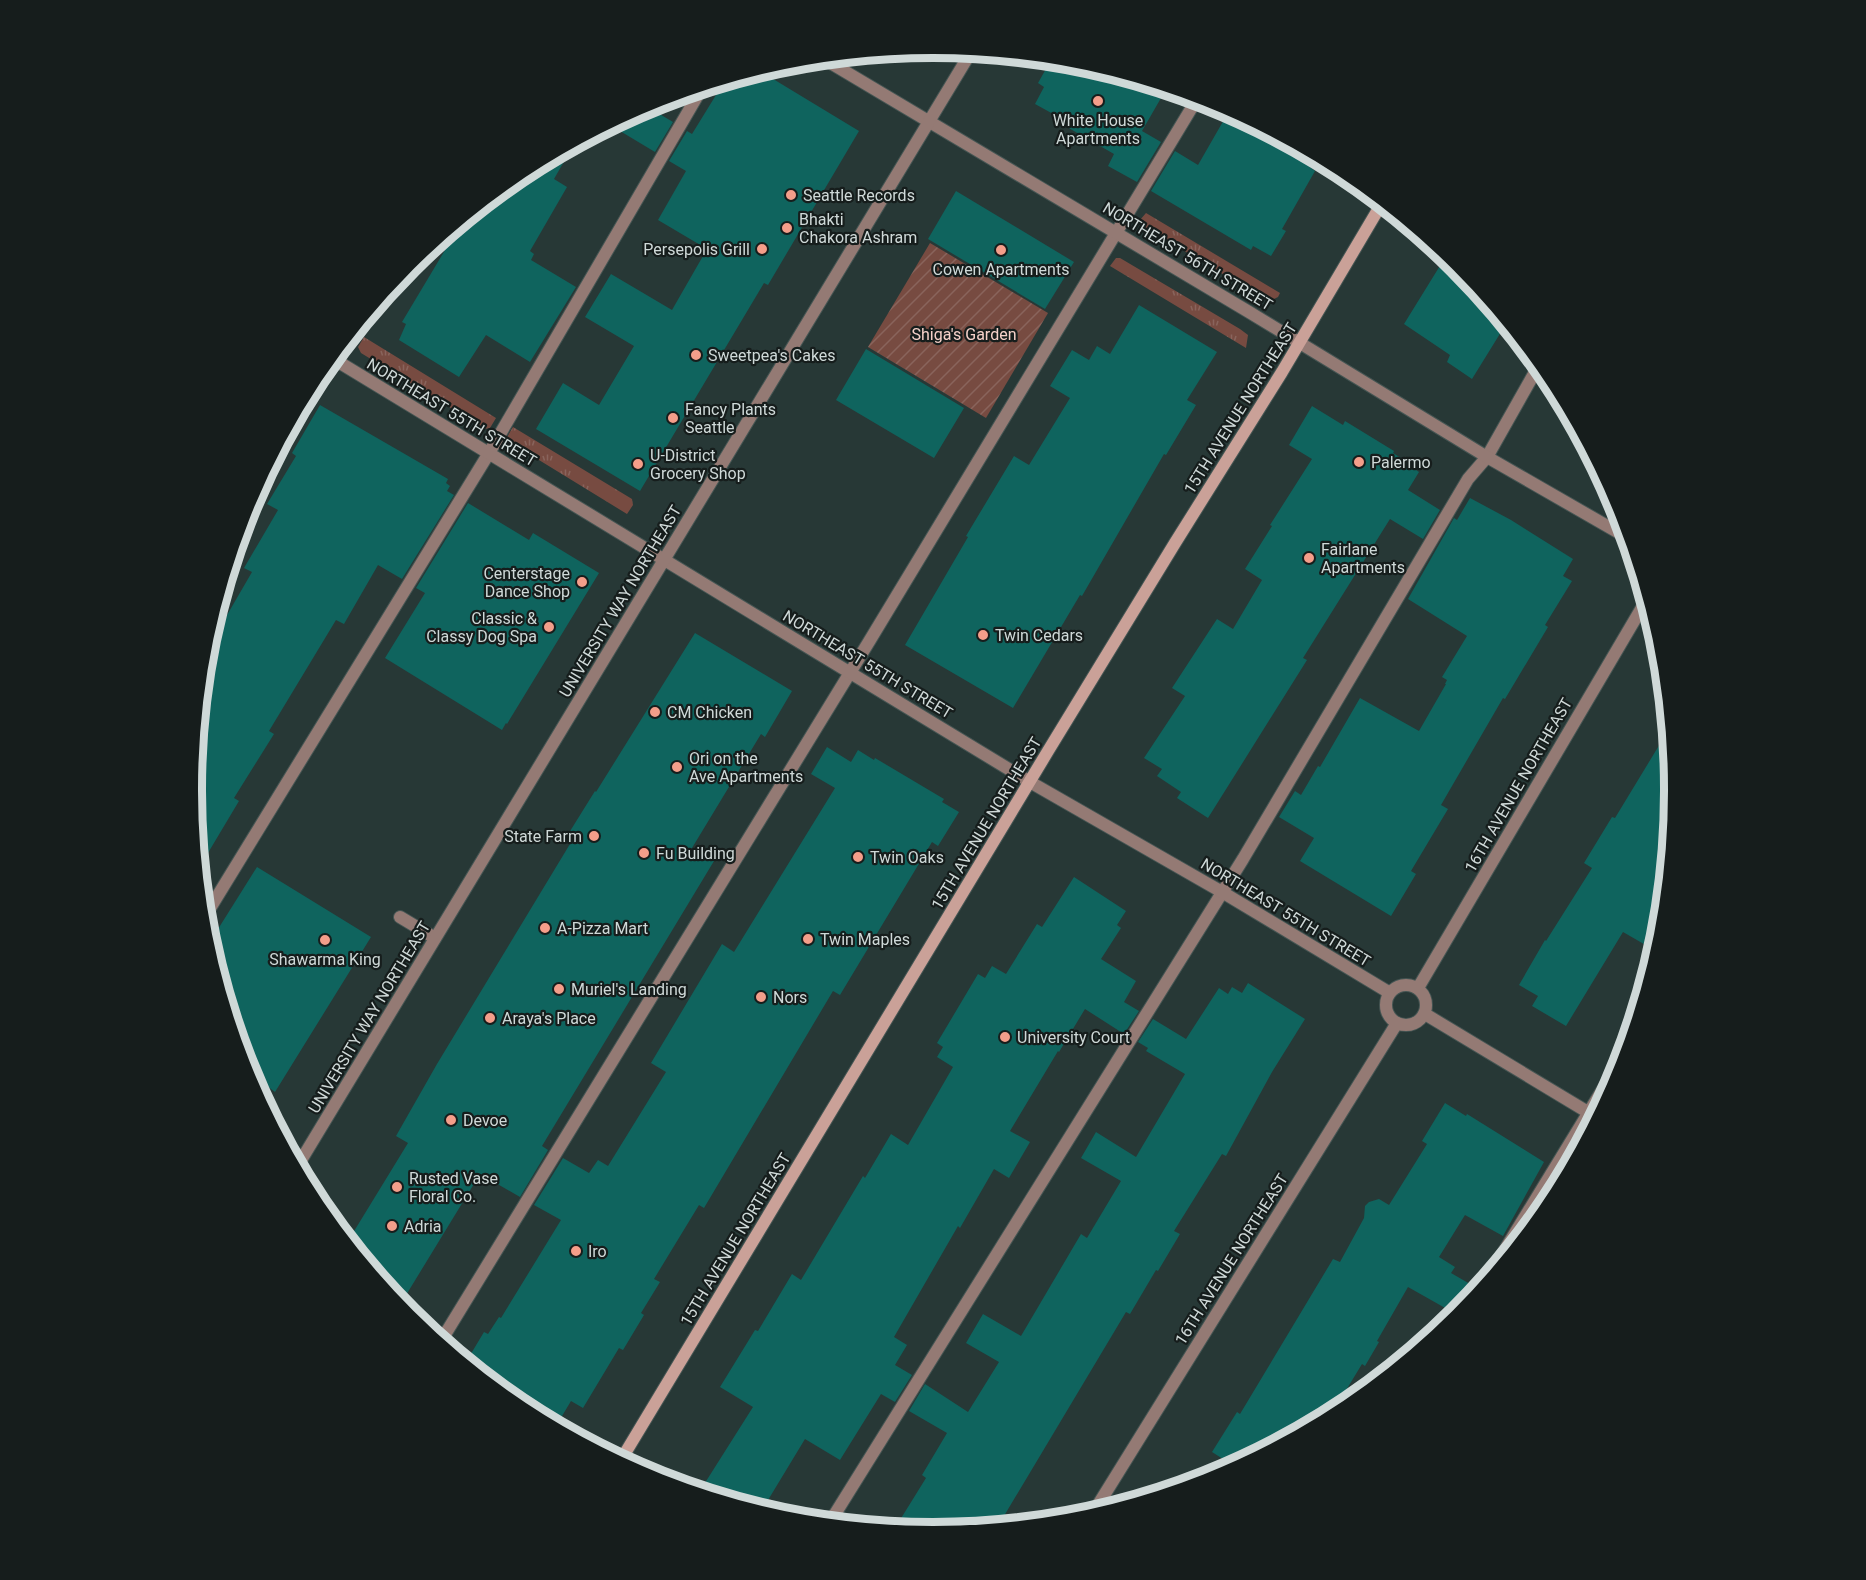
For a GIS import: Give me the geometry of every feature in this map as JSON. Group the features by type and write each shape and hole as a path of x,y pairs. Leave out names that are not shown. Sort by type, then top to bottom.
{"main road":[{"name":"15TH AVENUE NORTHEAST","path":"625,1453 1378,210"}],"street":[{"name":"UNIVERSITY WAY NORTHEAST","path":"302,1159 966,59"},
{"name":"NORTHEAST 56TH STREET","path":"835,65 1300,342 1487,457 1617,532"},
{"path":"211,906 489,453 696,98"},
{"path":"445,1334 850,673 1193,106"},
{"name":"NORTHEAST 55TH STREET","path":"340,363 1030,782 1222,892 1390,993"},
{"path":"835,1514 1222,892 1468,478 1487,457 1534,374"},
{"name":"16TH AVENUE NORTHEAST","path":"1418,988 1642,608"},
{"path":"400,917 435,938"},
{"path":"1400,985 1412,985 1418,988 1427,1002 1425,1014 1416,1023 1409,1025 1397,1023 1391,1019 1386,1006 1390,993 1400,985"},
{"path":"1425,1014 1589,1113"},
{"name":"16TH AVENUE NORTHEAST","path":"1100,1502 1397,1023"},
{"path":"1533,1207 1567,1153"}],"green space":[{"path":"1146,213 1280,293 1278,297 1270,301 1266,300 1141,225 1140,220"},
{"name":"Shiga's Garden","path":"930,243 1048,313 986,418 868,347"},
{"path":"1116,258 1120,258 1240,329 1248,335 1246,348 1110,266"},
{"path":"364,337 496,418 490,428 485,429 361,353 358,347"},
{"path":"513,427 632,499 633,505 627,514 508,441 507,437"}],"building":[{"name":"White House Apartments","path":"1046,68 1122,83 1149,91 1161,98 1142,131 1161,142 1137,182 1108,166 1114,154 1053,119 1055,115 1035,104 1044,87 1038,83"},
{"path":"770,77 859,131 768,285 764,283 640,491 536,429 563,383 599,405 634,346 585,317 611,274 672,310 707,249 658,220 686,171 669,161 687,131 692,134 719,91"},
{"path":"657,113 673,122 655,152 618,130"},
{"path":"1224,119 1299,157 1311,165 1310,167 1315,171 1282,229 1286,231 1271,256 1253,246 1251,250 1151,191 1175,151 1198,165"},
{"path":"566,157 554,179 567,187 530,251 534,254 531,260 576,287 530,362 486,335 459,377 399,340 406,324 402,322 451,240 527,182"},
{"name":"Cowen Apartments","path":"956,191 1074,262 1045,309 928,239"},
{"path":"1441,264 1502,331 1472,379 1447,362 1450,355 1404,324"},
{"path":"1139,305 1217,352 1187,400 1196,405 1166,455 1164,454 1082,596 1080,595 1013,708 905,645 1014,456 1029,465 1070,398 1050,386 1072,350 1089,360 1097,346 1110,354"},
{"path":"866,349 964,408 934,458 836,400"},
{"path":"320,405 448,479 446,483 450,486 447,491 454,495 402,579 378,565 344,624 336,620 269,731 274,734 234,798 239,801 205,858 201,790 203,742 216,647 221,626 252,572 244,568 278,510 267,504 296,456 292,453"},
{"path":"1312,406 1343,425 1345,421 1414,466 1413,468 1419,472 1408,490 1440,510 1423,539 1390,519 1303,658 1307,660 1208,818 1177,798 1181,792 1157,776 1162,769 1144,758 1185,696 1172,688 1217,619 1233,629 1262,580 1245,569 1312,459 1289,445"},
{"path":"1470,498 1511,520 1573,559 1563,576 1572,581 1545,625 1548,627 1505,699 1503,698 1441,805 1448,809 1411,871 1416,874 1391,916 1300,861 1314,838 1279,817 1295,791 1301,795 1360,698 1419,731 1446,684 1447,680 1442,677 1467,636 1408,599 1454,518 1457,520"},
{"path":"468,503 529,540 533,533 599,573 502,730 385,658 425,593 416,588"},
{"path":"695,633 792,691 765,737 761,734 692,848 714,861 542,1146 548,1150 520,1197 480,1174 406,1296 352,1234 408,1143 396,1136 573,839 567,836"},
{"path":"1663,739 1663,838 1658,885 1647,946 1623,932 1566,1026 1532,1006 1538,996 1519,985 1592,868 1584,863 1612,817 1615,818"},
{"path":"827,747 851,762 858,750 944,799 942,802 959,812 938,846 932,842 840,995 833,991 704,1208 699,1205 654,1279 660,1282 641,1313 644,1315 623,1350 619,1348 583,1408 571,1401 560,1419 527,1398 470,1355 484,1332 488,1334 499,1317 501,1318 561,1220 534,1205 563,1158 589,1173 598,1160 608,1166 666,1072 651,1063 722,944 734,952 835,788 811,774"},
{"path":"257,867 371,937 275,1092 267,1086 265,1089 240,1025 226,979 216,932"},
{"path":"1074,877 1126,911 1117,925 1121,928 1101,959 1136,981 1124,1002 1139,1011 1124,1034 1085,1009 1058,1051 1010,1131 1030,1142 1009,1178 994,1169 894,1337 907,1345 895,1365 912,1375 895,1402 881,1394 840,1460 805,1439 767,1502 704,1485 753,1407 720,1387 755,1330 758,1331 792,1274 801,1280 891,1134 908,1145 953,1067 937,1057 943,1047 937,1043 978,974 985,978 992,966 1006,974 1037,924 1042,927"},
{"path":"1248,983 1305,1019 1272,1072 1226,1156 1222,1154 1174,1231 1180,1234 1158,1271 1156,1270 1130,1314 1126,1312 1003,1518 933,1522 900,1521 926,1478 922,1475 947,1433 909,1411 925,1384 968,1412 999,1362 966,1343 983,1314 1021,1336 1081,1234 1087,1238 1121,1181 1081,1158 1096,1132 1136,1157 1185,1074 1146,1051 1148,1048 1138,1042 1153,1019 1186,1039 1219,988 1228,994 1232,987 1242,993"},
{"path":"1445,1103 1466,1116 1467,1114 1544,1162 1503,1236 1465,1215 1439,1257 1455,1267 1451,1273 1470,1284 1448,1309 1408,1287 1365,1366 1362,1364 1343,1395 1299,1423 1225,1460 1212,1452 1237,1412 1240,1414 1333,1259 1340,1262 1364,1218 1365,1206 1379,1199 1389,1205 1427,1144 1422,1141"}],"place":[{"name":"White House Apartments","path":"1098,101"},
{"name":"Seattle Records","path":"791,195"},
{"name":"Bhakti Chakora Ashram","path":"787,228"},
{"name":"Persepolis Grill","path":"762,249"},
{"name":"Cowen Apartments","path":"1001,250"},
{"name":"Sweetpea's Cakes","path":"696,355"},
{"name":"Fancy Plants Seattle","path":"673,418"},
{"name":"Palermo","path":"1359,462"},
{"name":"U-District Grocery Shop","path":"638,464"},
{"name":"Fairlane Apartments","path":"1309,558"},
{"name":"Centerstage Dance Shop","path":"582,582"},
{"name":"Classic & Classy Dog Spa","path":"549,627"},
{"name":"Twin Cedars","path":"983,635"},
{"name":"CM Chicken","path":"655,712"},
{"name":"Ori on the Ave Apartments","path":"677,767"},
{"name":"State Farm","path":"594,836"},
{"name":"Fu Building","path":"644,853"},
{"name":"Twin Oaks","path":"858,857"},
{"name":"A-Pizza Mart","path":"545,928"},
{"name":"Twin Maples","path":"808,939"},
{"name":"Shawarma King","path":"325,940"},
{"name":"Muriel's Landing","path":"559,989"},
{"name":"Nors","path":"761,997"},
{"name":"Araya's Place","path":"490,1018"},
{"name":"University Court","path":"1005,1037"},
{"name":"Devoe","path":"451,1120"},
{"name":"Rusted Vase Floral Co.","path":"397,1187"},
{"name":"Adria","path":"392,1226"},
{"name":"Iro","path":"576,1251"}]}
